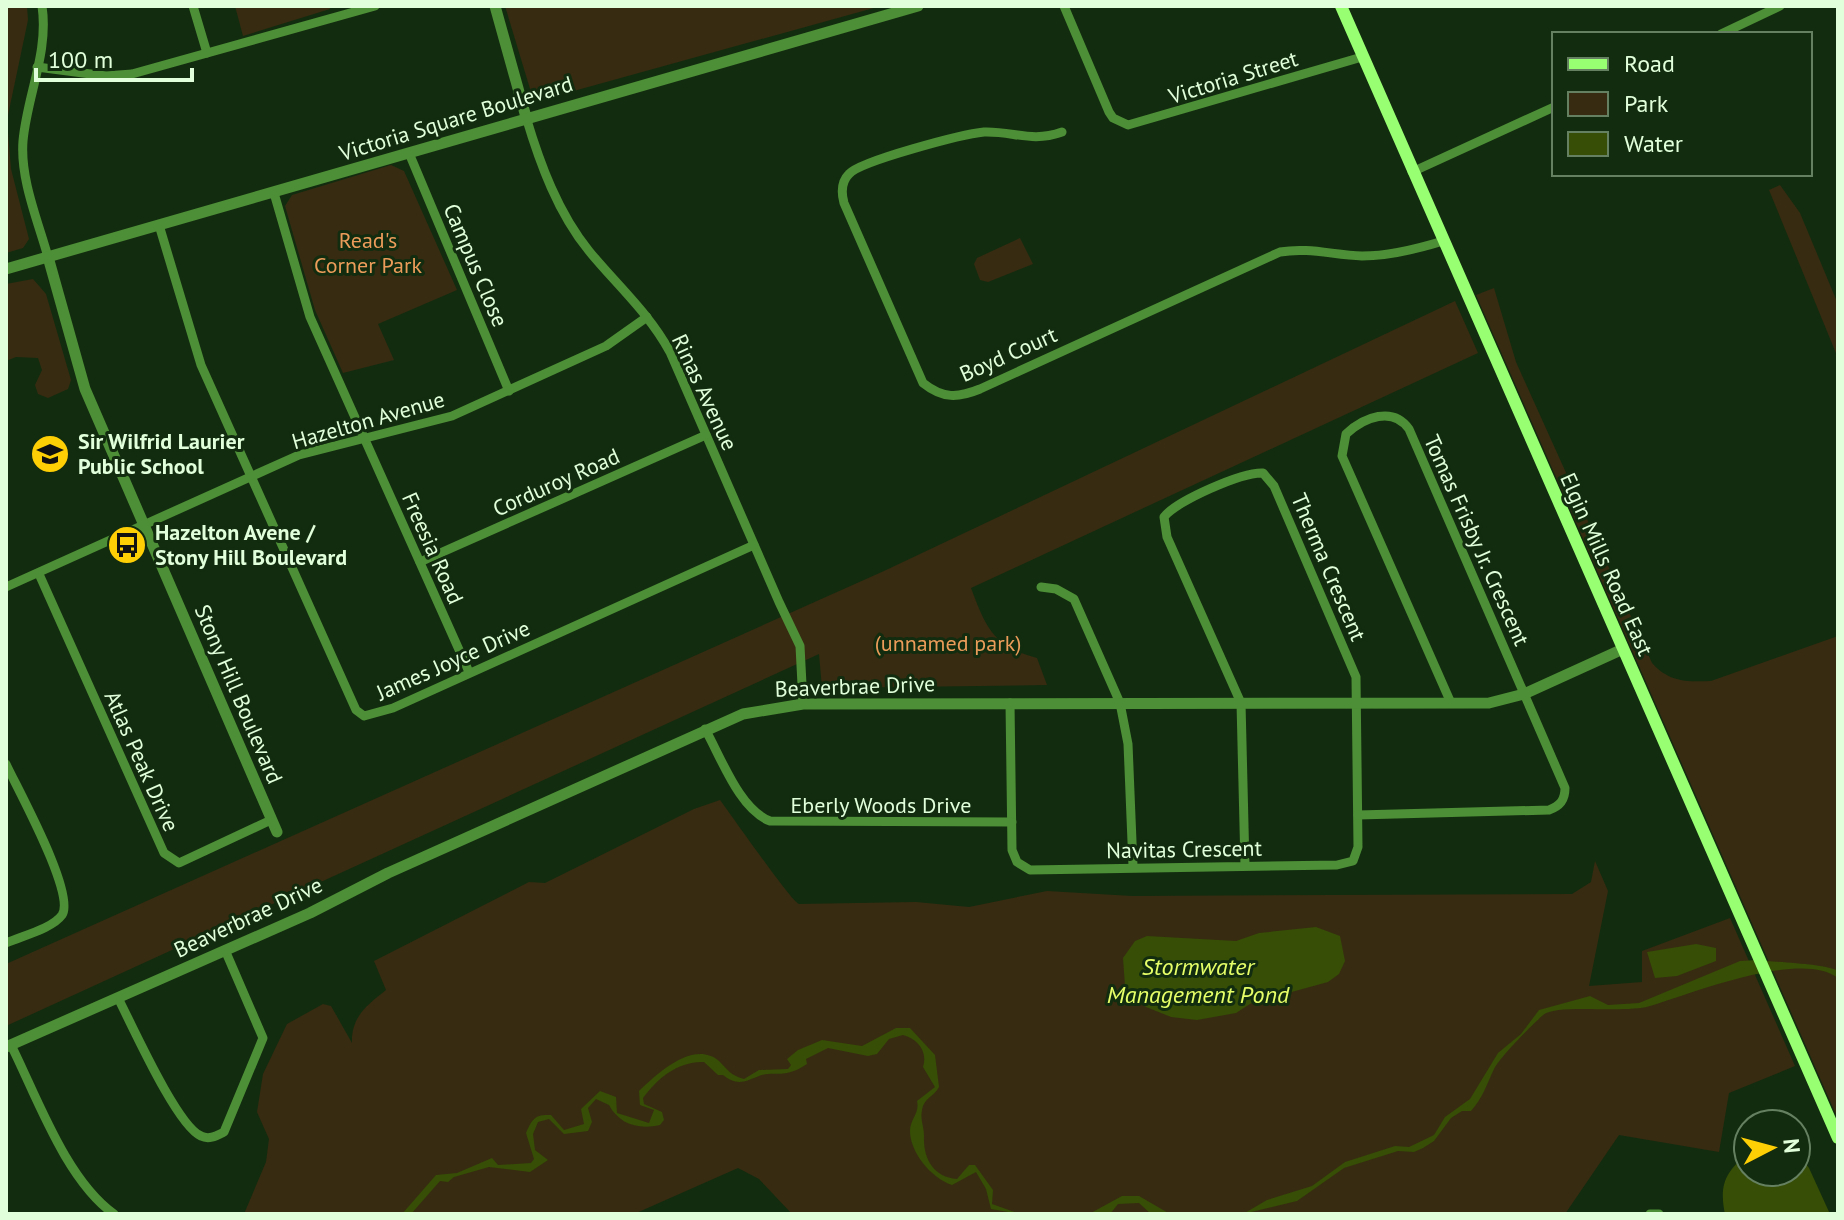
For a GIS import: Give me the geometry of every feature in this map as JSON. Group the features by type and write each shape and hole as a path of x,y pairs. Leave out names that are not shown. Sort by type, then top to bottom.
{"main road":[{"name":"Elgin Mills Road East","path":"1341,6 1838,1138"}],"street":[{"path":"42,6 43,35 24,128 23,159 48,257"},
{"path":"193,6 207,53"},
{"path":"37,67 106,76 146,71 373,6"},
{"path":"495,6 526,117"},
{"name":"Victoria Square Boulevard","path":"6,269 918,6"},
{"name":"Victoria Street","path":"1064,6 1115,120 1128,125 1148,122 1362,57"},
{"path":"1725,32 1780,6"},
{"path":"1412,172 1552,108"},
{"name":"Rinas Avenue","path":"526,117 550,184 574,230 647,317 670,352 754,545 798,636 803,704"},
{"name":"Boyd Court","path":"1062,132 1035,139 988,132 973,133 885,158 852,170 846,177 841,192 844,203 923,383 934,391 954,397 980,389 1280,252 1300,248 1362,256 1443,241"},
{"name":"Campus Close","path":"409,153 509,391"},
{"name":"Freesia Road","path":"274,193 310,317 469,672"},
{"name":"James Joyce Drive","path":"159,225 201,365 356,710 371,716 754,545"},
{"name":"Stony Hill Boulevard","path":"48,257 85,389 277,832"},
{"name":"Hazelton Avenue","path":"6,587 299,455 452,416 606,346 647,317"},
{"name":"Tomas Frisby Jr. Crescent","path":"1451,703 1342,456 1346,434 1384,414 1398,417 1409,429 1524,694"},
{"name":"Corduroy Road","path":"420,562 706,435"},
{"name":"Therma Crescent","path":"1241,703 1167,537 1164,517 1179,505 1254,472 1263,473 1274,486 1354,668 1358,703"},
{"name":"Atlas Peak Drive","path":"39,574 166,855 179,863 271,820"},
{"path":"1041,587 1056,589 1074,599 1120,703 1128,744 1133,866"},
{"name":"Beaverbrae Drive","path":"9,1046 743,714 803,704 1489,703 1524,694 1623,649"},
{"path":"1358,815 1556,808 1565,796 1565,788 1524,694"},
{"name":"Navitas Crescent","path":"1010,703 1013,857 1030,870 1349,863 1357,855 1358,703"},
{"path":"1241,703 1245,866"},
{"name":"Eberly Woods Drive","path":"705,729 749,805 760,817 770,821 1012,822"},
{"path":"6,764 60,879 64,907 62,915 52,923 6,943"},
{"path":"118,998 178,1111 199,1136 212,1138 224,1132 263,1038 225,950"},
{"path":"9,1046 68,1159 104,1206 114,1214"},
{"path":"1650,1214 1659,1214"}],"green space":[{"path":"6,6 27,6 28,20 7,120 11,169 29,239 23,248 6,253"},
{"path":"235,6 329,6 330,9 243,36"},
{"path":"505,6 881,6 534,102"},
{"name":"Read's Corner Park","path":"391,165 404,171 457,290 378,324 394,360 343,373 315,310 285,206 292,195"},
{"path":"1780,185 1800,213 1838,304 1838,358 1769,190"},
{"path":"1020,238 1033,264 988,282 980,280 974,264 977,258"},
{"path":"33,279 46,294 71,380 68,389 48,398 38,394 35,385 42,370 38,358 16,357 6,361 6,284"},
{"path":"1494,288 1516,362 1652,663 1678,680 1711,681 1838,636 1838,1119 1476,295"},
{"name":"(unnamed park)","path":"1455,301 1478,353 971,588 994,634 1011,648 1037,658 1047,685 822,688 819,654 6,1026 6,964 884,571"},
{"path":"720,800 799,904 916,902 969,907 1047,891 1132,896 1572,894 1591,882 1595,861 1608,891 1589,986 1642,982 1642,951 1730,918 1795,1066 1729,1093 1719,1152 1619,1135 1565,1214 792,1214 759,1179 738,1168 634,1214 244,1214 266,1162 269,1139 257,1112 263,1074 287,1024 323,1004 331,1006 352,1043 357,1019 386,990 374,961 529,882 545,883 694,809"}],"water":[{"name":"Stormwater Management Pond","path":"1316,927 1340,936 1345,961 1339,974 1328,982 1277,996 1264,995 1236,1013 1197,1020 1171,1017 1146,1007 1125,986 1123,958 1135,941 1147,936 1236,941 1259,933"},
{"path":"1696,944 1716,948 1716,961 1677,976 1655,978 1647,952"},
{"path":"1757,960 1833,969 1838,971 1838,978 1821,970 1799,968 1717,984 1650,1006 1551,1011 1543,1015 1503,1057 1471,1111 1462,1111 1451,1118 1434,1141 1414,1152 1398,1151 1344,1168 1297,1201 1243,1214 1267,1200 1312,1186 1345,1162 1395,1146 1409,1147 1434,1135 1445,1117 1470,1099 1498,1053 1521,1034 1539,1010 1590,996 1608,1005 1639,1003 1740,961"},
{"path":"896,1028 910,1028 935,1055 939,1087 924,1103 921,1115 925,1152 931,1165 942,1175 957,1179 969,1165 975,1165 993,1190 992,1204 1020,1214 991,1209 986,1189 976,1172 952,1185 929,1170 918,1155 910,1127 917,1101 935,1087 923,1067 924,1056 920,1047 903,1035 889,1039 877,1054 868,1056 828,1048 806,1059 807,1064 792,1072 765,1074 741,1082 718,1075 704,1062 686,1064 662,1078 643,1098 644,1104 662,1112 664,1120 660,1125 644,1127 630,1124 618,1117 609,1105 596,1099 588,1108 592,1122 588,1131 564,1134 549,1119 538,1122 533,1134 535,1150 548,1160 530,1172 489,1167 454,1177 448,1182 440,1181 411,1214 402,1214 436,1175 457,1173 492,1158 498,1165 531,1163 534,1159 526,1133 532,1121 541,1115 551,1115 564,1130 584,1124 581,1109 600,1091 616,1097 617,1113 649,1123 654,1110 640,1105 639,1091 665,1069 687,1057 709,1055 732,1074 744,1079 759,1070 788,1069 791,1065 787,1059 798,1050 822,1040 862,1046"},
{"path":"1732,1169 1732,1188 1812,1188 1812,1175 1830,1214 1725,1214 1723,1195"},
{"path":"1122,1196 1139,1196 1170,1214 1151,1214 1139,1203 1118,1204 1110,1214 1089,1214"}],"place":[{"name":"Sir Wilfrid Laurier Public School","path":"50,454"},
{"name":"Hazelton Avene / Stony Hill Boulevard","path":"127,545"}]}
